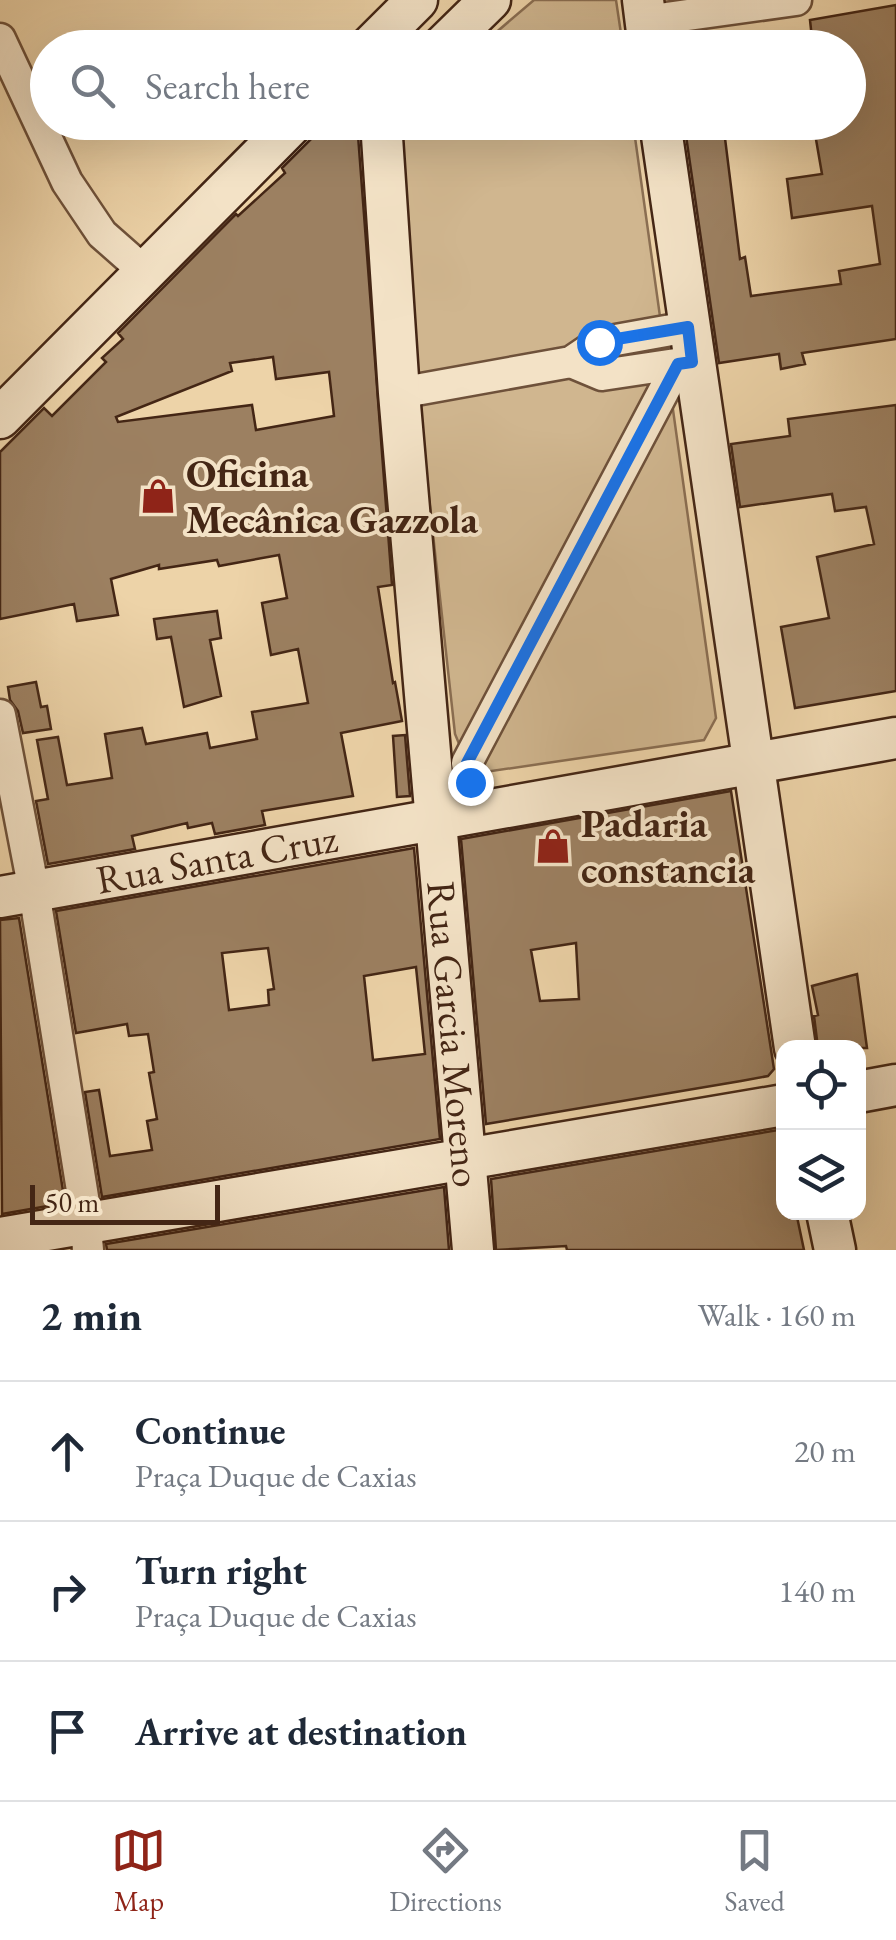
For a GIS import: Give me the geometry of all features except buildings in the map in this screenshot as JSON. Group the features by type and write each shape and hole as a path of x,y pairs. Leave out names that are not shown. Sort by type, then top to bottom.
{"street":[{"path":"387,30 417,0"},
{"path":"459,30 490,0"},
{"path":"646,23 796,0"},
{"path":"0,39 30,103"},
{"path":"47,140 67,182 102,234 144,271"},
{"path":"0,418 276,140"},
{"name":"Rua Garcia Moreno","path":"381,140 399,393 473,1250"},
{"path":"662,140 686,351 754,763 794,1040"},
{"path":"399,393 571,362 599,342 686,351"},
{"path":"486,810 470,782 467,763 686,351"},
{"path":"0,714 17,894 84,1203 86,1236"},
{"name":"Rua Santa Cruz","path":"17,894 896,738"},
{"path":"866,1091 896,1085"},
{"path":"0,1238 86,1236 464,1159 776,1106"},
{"path":"829,1220 835,1250"}],"shaded area":[{"path":"534,0 616,0 620,30 499,30"},
{"path":"400,140 635,140 716,718 704,740 485,772 467,763 455,734 421,425"}],"place":[{"name":"Oficina Mecânica Gazzola","path":"158,496"},
{"name":"Padaria constancia","path":"553,846"}],"route":[{"path":"470,782 467,763 678,364 692,362 688,327 599,342"}]}
